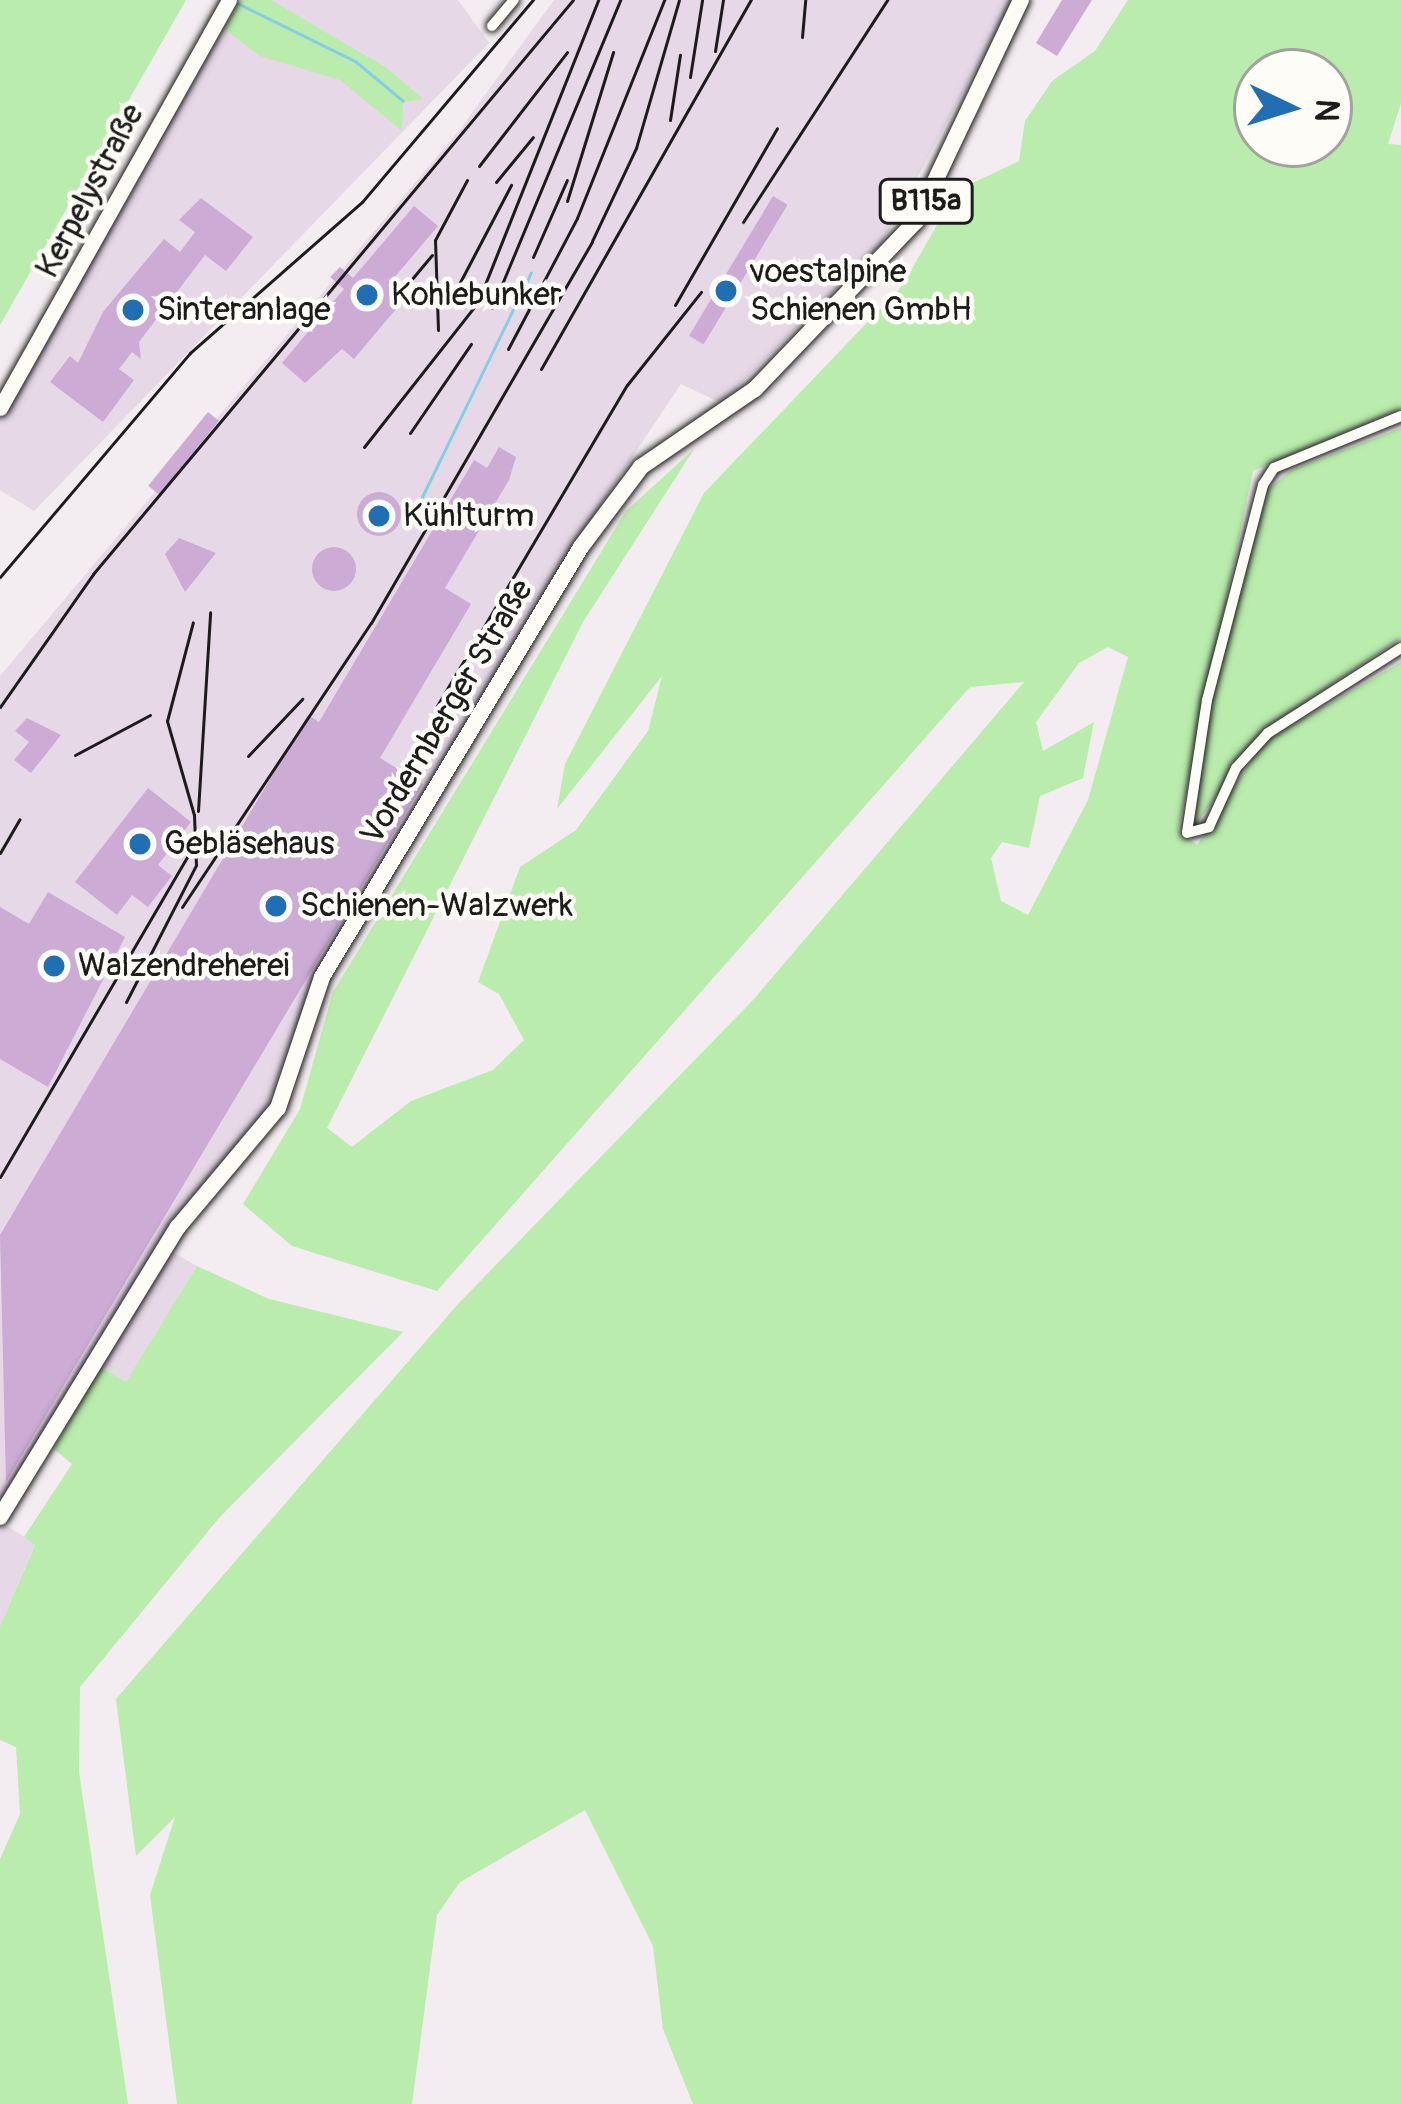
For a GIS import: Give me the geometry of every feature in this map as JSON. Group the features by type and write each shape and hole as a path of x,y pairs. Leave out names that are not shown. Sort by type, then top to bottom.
{"main road":[{"name":"Kerpelystraße","path":"0,408 229,0"},
{"name":"Vordernberger Straße","path":"0,1517 178,1226 278,1108 322,977 581,547 641,467 755,389 916,221 977,73 1021,0"}],"street":[{"path":"492,26 514,0"},
{"path":"1401,416 1274,468 1263,484 1208,700 1187,832 1209,827 1236,767 1268,733 1401,648"}],"shaded area":[{"path":"241,0 458,0 489,43 34,511 0,490 0,418"},
{"path":"554,0 1013,0 882,243 721,403 681,384 607,495 310,990 265,1110 0,1508 0,676 461,128"},
{"path":"169,1250 197,1266 129,1384 101,1368"},
{"path":"0,1521 35,1544 0,1626"}],"green space":[{"path":"0,0 186,0 0,325"},
{"path":"241,0 271,0 387,68 423,99 403,102 402,131 340,80 260,56 224,29"},
{"path":"1128,0 1401,0 1401,103 1388,144 1401,145 1401,409 1253,471 1178,830 1197,845 1263,742 1401,662 1401,2104 693,2104 663,2029 653,1946 585,1810 460,1882 437,1915 412,2104 177,2104 150,1895 175,1817 136,1856 116,1699 458,1304 754,999 1024,682 970,687 437,1291 292,1246 243,1204 300,1109 333,992 626,511 694,449 583,622 327,1128 352,1147 411,1101 493,1070 524,1040 499,994 478,982 520,867 576,830 648,731 662,676 557,809 565,764 704,493 903,285 956,191 1019,161 1025,121 1052,81 1095,51","holes":["1108,647 1128,657 1088,800 1028,915 1001,901 991,858 1002,842 1029,848 1040,796 1083,778 1094,722 1043,751 1036,722 1079,663"]},
{"path":"1401,428 1401,638 1265,729 1194,827 1205,726 1264,493 1291,470"},
{"path":"197,1266 269,1299 403,1332 219,1518 80,1687 79,1772 128,2104 0,2104 0,1859 20,1814 16,1747 0,1740 0,1626 35,1545 24,1537 72,1464 54,1449 100,1367 126,1382"}],"building":[{"path":"1062,0 1092,0 1057,56 1036,43"},
{"name":"voestalpine Schienen GmbH","path":"773,196 788,205 704,344 689,336"},
{"name":"Sinteranlage","path":"201,198 253,237 226,271 205,255 139,342 141,359 132,352 119,369 134,380 103,422 50,382 70,356 78,363 103,312 164,239 180,252 195,232 179,220"},
{"name":"Kohlebunker","path":"414,206 438,226 388,285 401,303 354,359 342,349 305,383 282,363 344,289 330,277 340,267 353,278"},
{"path":"208,412 219,421 159,495 148,486"},
{"name":"Schienen-Walzwerk","path":"499,447 516,457 509,480 445,588 471,604 380,758 423,784 6,1482 0,1235 308,715 319,722 474,460 487,468"},
{"name":"Kühlturm","path":"379,492 395,498 401,514 395,530 379,536 363,530 357,514 363,498"},
{"path":"179,538 216,553 185,592 165,554"},
{"name":"Kühlturm","path":"334,547 350,553 356,569 350,585 334,591 318,585 312,569 318,553"},
{"path":"27,718 61,735 31,773 14,760 29,742 15,731"},
{"name":"Gebläsehaus","path":"148,788 191,822 158,865 172,876 148,907 132,895 117,915 75,882"},
{"name":"Walzendreherei","path":"48,892 125,937 48,1087 0,1059 0,907 29,924"}],"waterway":[{"path":"233,1 355,61 403,101"},
{"path":"420,501 531,272"}],"railway":[{"path":"0,577 190,353 362,202 533,0"},
{"path":"0,707 93,574 573,0"},
{"path":"364,447 478,302 598,0"},
{"path":"492,308 620,0"},
{"path":"508,349 577,218 664,0"},
{"path":"182,907 371,623 592,241 636,148 679,0"},
{"path":"690,77 702,0"},
{"path":"715,51 723,0"},
{"path":"541,369 751,0"},
{"path":"802,37 805,0"},
{"path":"743,222 887,0"},
{"path":"479,166 567,52"},
{"path":"567,201 613,52"},
{"path":"670,120 680,55"},
{"path":"675,305 777,128"},
{"path":"496,182 533,137"},
{"path":"438,330 435,240 467,180"},
{"path":"533,257 567,180"},
{"path":"447,307 511,185"},
{"path":"396,298 432,255"},
{"path":"434,711 627,385 701,292"},
{"path":"410,433 471,344"},
{"path":"198,811 210,612"},
{"path":"126,1002 196,865 194,815 167,721 193,622"},
{"path":"248,756 302,699"},
{"path":"75,755 150,715"},
{"path":"0,853 20,819"},
{"path":"0,1177 187,857"}],"place":[{"name":"voestalpine Schienen GmbH","path":"726,291"},
{"name":"Kohlebunker","path":"367,295"},
{"name":"Sinteranlage","path":"133,310"},
{"name":"Kühlturm","path":"379,516"},
{"name":"Gebläsehaus","path":"140,844"},
{"name":"Schienen-Walzwerk","path":"276,906"},
{"name":"Walzendreherei","path":"54,966"}]}
